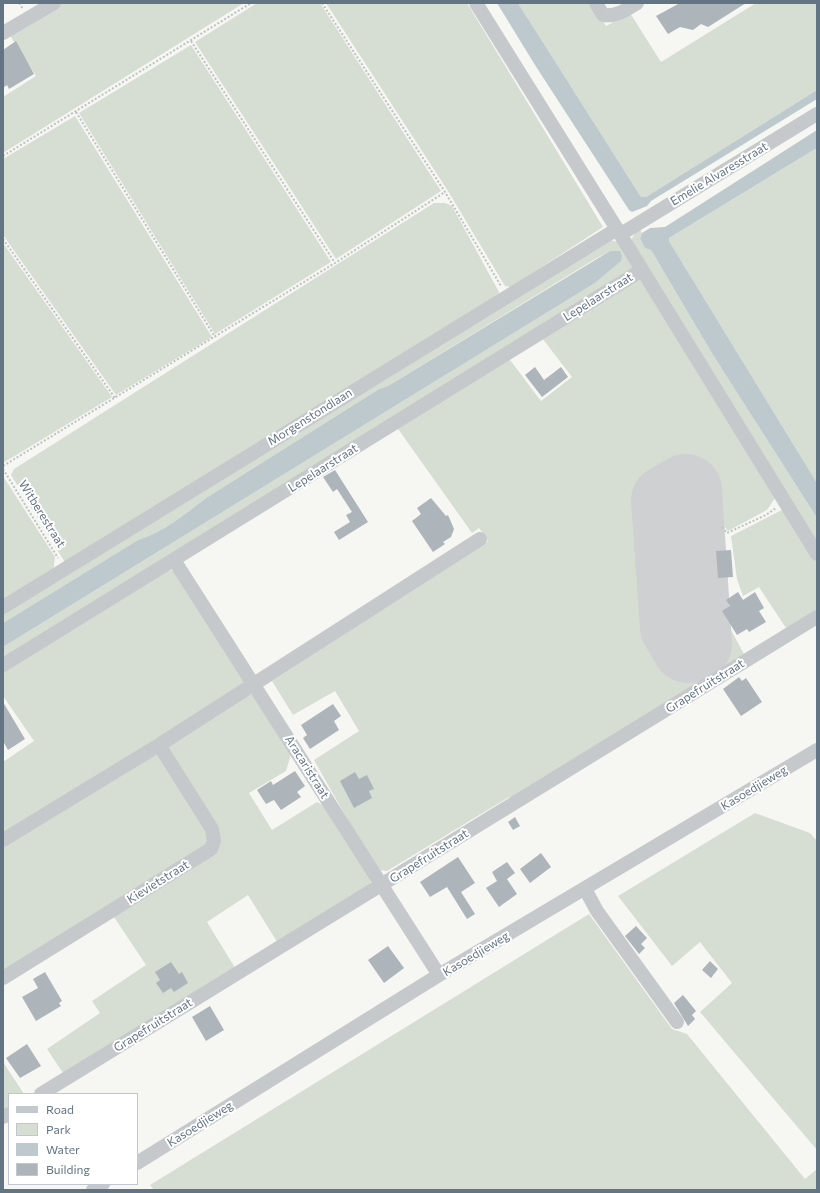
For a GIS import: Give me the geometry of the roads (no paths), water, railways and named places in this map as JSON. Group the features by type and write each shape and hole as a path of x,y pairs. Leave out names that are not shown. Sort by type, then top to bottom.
{"street":[{"path":"3,33 54,3"},
{"path":"476,3 619,231 817,554"},
{"path":"599,9 611,16 638,3"},
{"name":"Emelie Alvaresstraat","path":"619,231 817,114"},
{"name":"Morgenstondlaan","path":"3,607 507,296 619,231"},
{"name":"Lepelaarstraat","path":"3,665 642,270"},
{"path":"3,840 159,745 480,539"},
{"name":"Aracaristraat","path":"174,560 255,684 439,975"},
{"name":"Grapefruitstraat","path":"43,1093 817,617"},
{"name":"Kievietstraat","path":"3,978 211,849 214,841 212,830 159,745"},
{"name":"Kasoedjieweg","path":"138,1162 439,975 817,750"},
{"path":"585,889 597,911 677,1022"}],"water":[{"path":"497,3 518,3 641,197 646,197 817,90 817,99 651,201 647,206 632,212 629,210 535,65"},
{"path":"817,130 817,148 669,238 669,241 817,483 817,518 713,355 651,250 645,248 640,239 642,233 650,228 665,227"},
{"path":"610,251 620,251 622,256 621,261 595,283 3,647 3,623 138,540 157,532 206,498 379,389 388,386"}]}
